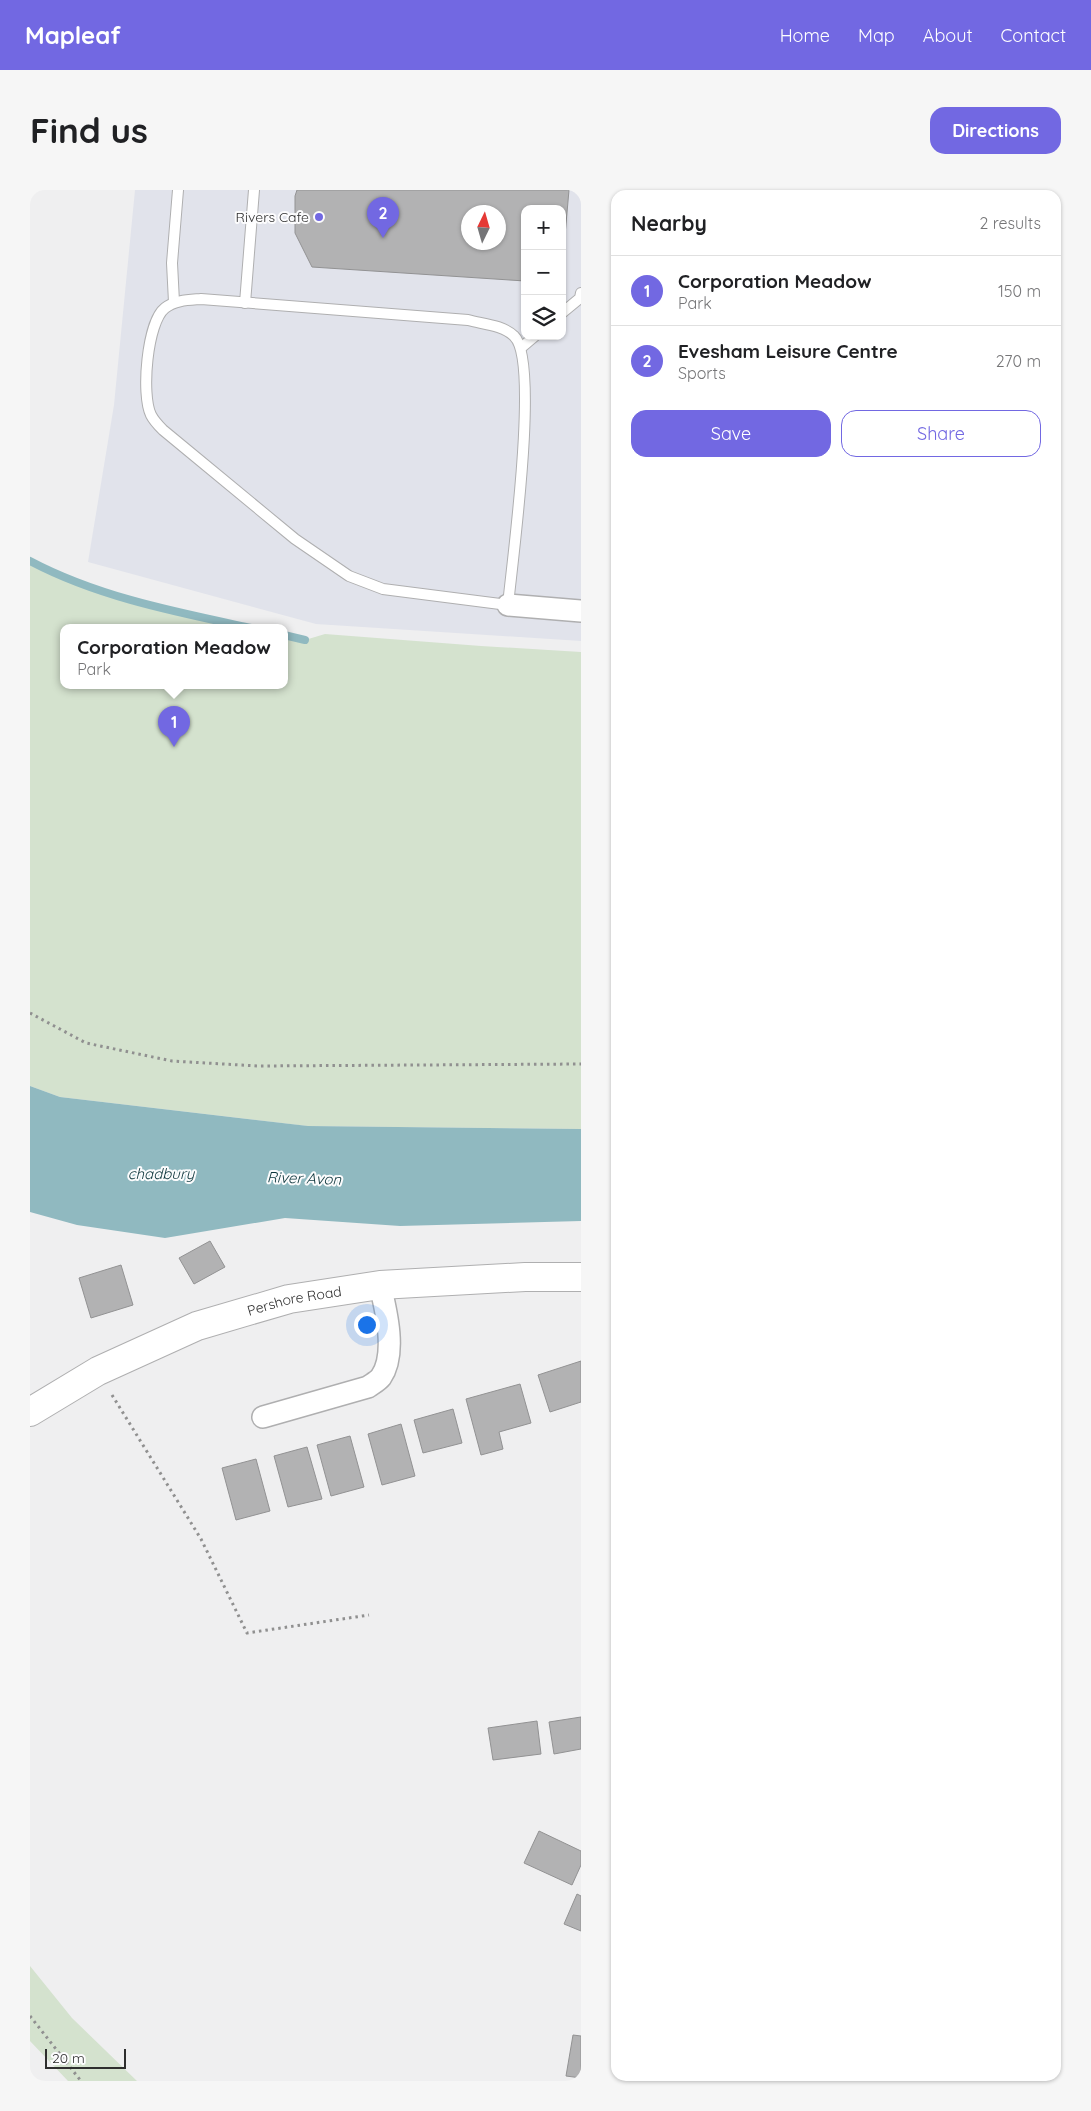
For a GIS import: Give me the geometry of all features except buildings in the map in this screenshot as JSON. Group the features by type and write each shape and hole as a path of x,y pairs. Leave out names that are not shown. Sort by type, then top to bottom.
{"main road":[{"name":"Pershore Road","path":"30,1412 98,1371 197,1326 289,1299 380,1285 525,1277 581,1277"}],"street":[{"path":"508,605 581,611"},
{"path":"263,1417 368,1387 381,1377 386,1361 390,1331 380,1285"}],"lane":[{"path":"174,302 172,263 178,190"},
{"path":"245,303 254,190"},
{"path":"566,310 580,298 581,293"},
{"path":"202,299 468,320 501,328 514,336 522,347 526,384 522,461 508,605 382,589 349,576 295,539 163,430 151,414 147,395 147,374 150,343 156,322 163,309 174,302 202,299"},
{"path":"522,347 530,340"}],"path":[{"path":"30,1013 86,1043 172,1061 258,1066 581,1064"},
{"path":"98,1371 201,1539 247,1633 369,1615"},
{"path":"30,2016 81,2081"}],"shaded area":[{"path":"135,190 581,190 581,641 316,624 88,562 114,405"}],"green space":[{"path":"30,561 56,574 110,594 233,624 60,624 60,689 288,689 288,636 305,640 325,634 581,652 581,1129 307,1126 60,1097 30,1086"},
{"path":"30,1966 72,2018 137,2081 68,2081 30,2041"}],"water":[{"name":"chadbury","path":"30,1086 60,1097 308,1126 581,1129 581,1221 400,1226 285,1218 165,1238 77,1225 30,1212"}],"waterway":[{"path":"30,561 56,574 110,594 233,624"},
{"path":"288,636 305,640"}],"place":[{"name":"Rivers Cafe","path":"319,217"},
{"name":"Evesham Leisure Centre","path":"383,238"},
{"name":"Corporation Meadow","path":"174,747"}],"water label":[{"name":"River Avon","path":"304,1178"}]}
